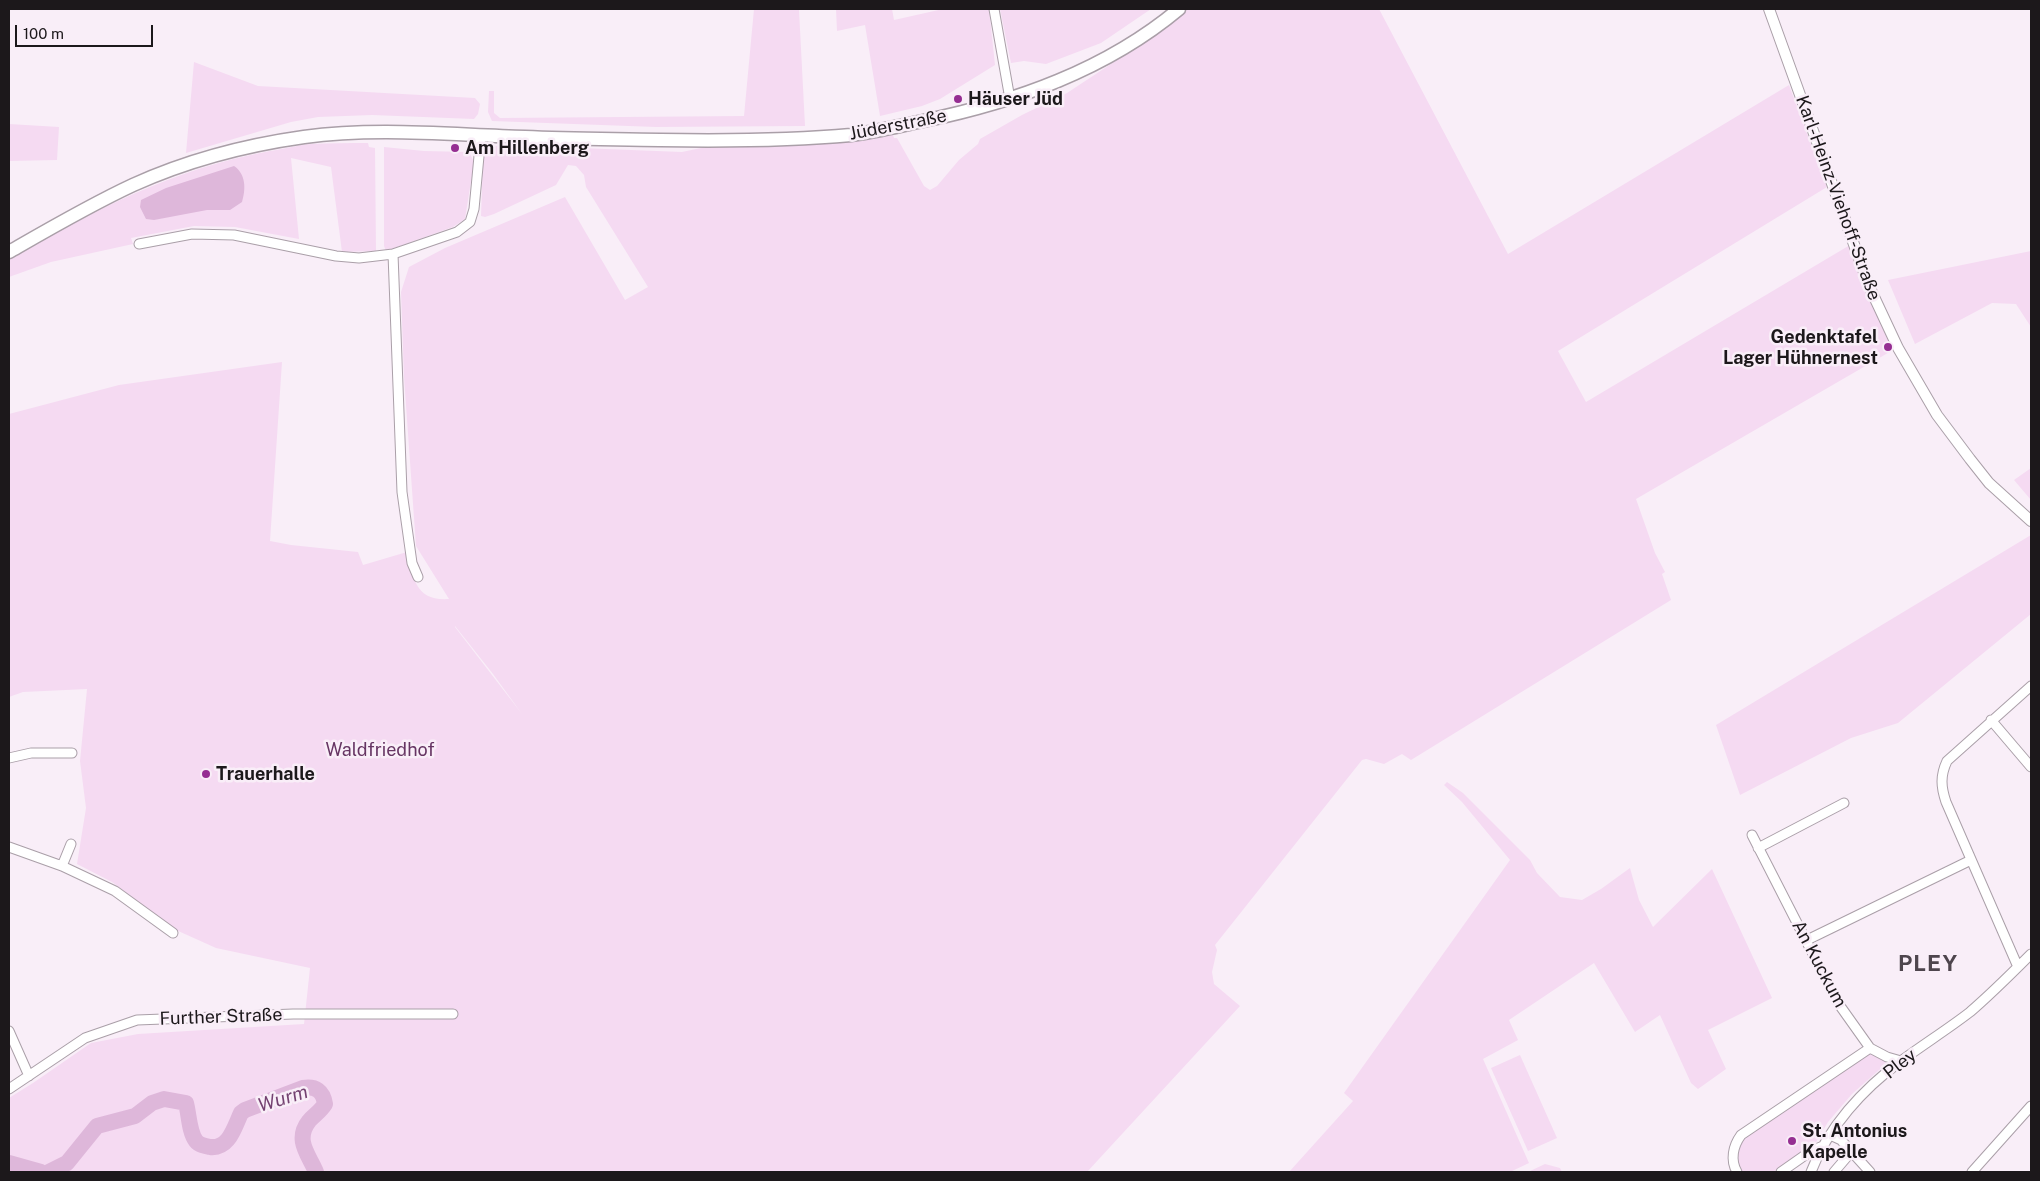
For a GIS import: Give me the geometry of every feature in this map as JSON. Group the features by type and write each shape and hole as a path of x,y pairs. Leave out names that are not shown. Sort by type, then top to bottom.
{"main road":[{"name":"Jüderstraße","path":"9,252 93,204 136,184 231,152 308,137 372,133 728,141 801,139 890,128 952,115 1010,99 1060,80 1122,50 1155,29 1179,9"}],"street":[{"path":"994,9 1010,99"},
{"name":"Karl-Heinz-Viehoff-Straße","path":"1769,9 1869,286 1898,348 1937,416 1970,459 1989,483 2031,521"},
{"path":"139,244 192,234 234,235 336,256 366,258 393,254 457,232 470,222 474,209 481,135"},
{"path":"393,254 402,492 412,563 418,577"},
{"path":"2018,967 1946,802 1942,788 1942,778 1947,761 2031,686"},
{"path":"1991,720 2031,766"},
{"path":"9,758 31,753 72,753"},
{"path":"1758,848 1844,803"},
{"name":"An Kuckum","path":"1752,835 1838,1003 1870,1048 1887,1057 1901,1061"},
{"path":"62,866 71,844"},
{"path":"9,846 62,866 115,891 172,933"},
{"path":"1806,941 1971,860"},
{"name":"Pley","path":"1811,1172 1830,1134 1859,1098 1901,1061 1970,1011 2031,954"},
{"name":"Further Straße","path":"9,1089 85,1038 137,1020 293,1014 453,1014"},
{"path":"9,1031 29,1076"},
{"name":"Pley","path":"1738,1172 1733,1155 1735,1144 1740,1135 1870,1048"},
{"path":"1972,1172 2031,1106"},
{"path":"1830,1134 1841,1140 1870,1172"},
{"path":"1781,1172 1790,1170 1811,1151 1823,1146"},
{"path":"1834,1172 1852,1151"}],"green space":[{"path":"754,9 807,9 799,10 805,126 656,127 492,121 488,112 489,91 494,91 494,113 500,118 744,116"},
{"path":"836,9 892,9 894,20 943,9 989,9 995,65 940,99 922,106 880,116 865,25 837,31"},
{"path":"1000,9 1151,9 1101,43 1046,64 1024,61 1011,63"},
{"name":"Waldfriedhof","path":"1188,9 1379,9 1508,254 1789,85 1827,187 1558,351 1586,402 1850,245 1893,350 1636,499 1655,553 1665,572 1662,574 1671,600 1411,760 1402,754 1384,764 1366,759 1362,760 1215,945 1217,950 1212,972 1214,984 1240,1006 1087,1172 9,1172 9,1098 91,1043 138,1034 304,1024 310,968 216,948 176,930 112,882 77,864 86,808 80,761 87,689 23,692 9,697 9,414 119,385 282,362 270,541 358,552 363,565 407,552 414,579 423,592 438,599 449,599 416,546 404,377 401,292 409,267 445,248 565,197 625,300 648,287 586,187 584,175 576,166 568,165 556,185 494,214 485,217 481,216 483,158 491,147 503,145 682,152 720,144 779,138 893,135 894,138 897,138 924,186 930,190 937,186 959,160 978,144 980,139 1022,115 1067,93 1158,33","holes":["455,626 493,674 522,714"]},
{"path":"194,62 258,86 475,98 480,104 478,114 474,119 372,115 318,117 291,122 186,153"},
{"path":"9,124 59,127 57,160 9,161"},
{"path":"368,143 369,147 375,148 376,251 342,252 331,167 291,158 299,239 235,227 194,226 131,238 133,244 51,262 9,277 9,260 103,208 167,180 234,159 296,146"},
{"path":"384,147 424,151 469,152 474,162 465,219 453,227 386,251 384,246"},
{"path":"2031,251 2031,327 2016,304 1992,303 1915,344 1888,280"},
{"path":"2031,468 2031,500 2014,480"},
{"path":"2031,535 2031,614 1898,723 1851,738 1740,795 1716,725"},
{"path":"1447,782 1463,793 1530,860 1537,873 1560,897 1582,900 1630,868 1639,900 1653,927 1712,869 1772,998 1708,1030 1726,1069 1698,1089 1691,1083 1660,1015 1635,1032 1594,963 1509,1020 1518,1040 1483,1059 1529,1163 1510,1172 1289,1172 1353,1101 1344,1093 1510,860 1462,802 1444,785"},
{"path":"1870,1053 1882,1058 1887,1063 1852,1094 1828,1122 1815,1144 1773,1172 1742,1172 1737,1163 1736,1154 1739,1145 1745,1137"},
{"path":"1520,1055 1557,1138 1528,1151 1491,1068"},
{"path":"1545,1164 1560,1168 1562,1172 1528,1172"}],"shaded area":[{"path":"234,166 243,177 244,192 242,202 230,210 207,210 154,220 146,219 140,207 141,200 166,188"}],"waterway":[{"name":"Wurm","path":"49,1172 67,1163 97,1126 135,1116 152,1103 164,1099 186,1103 191,1128 196,1141 204,1146 216,1147 222,1145 230,1136 241,1113 245,1110 303,1088 318,1090 323,1096 325,1104 309,1121 303,1135 304,1147 316,1172"},
{"name":"Wurm","path":"9,1163 41,1172"}],"place":[{"name":"Häuser Jüd","path":"958,99"},
{"name":"Am Hillenberg","path":"455,148"},
{"name":"Gedenktafel Lager Hühnernest","path":"1888,347"},
{"name":"Trauerhalle","path":"206,774"},
{"name":"St. Antonius Kapelle","path":"1792,1141"}],"district":[{"name":"PLEY","path":"1928,964"}]}
